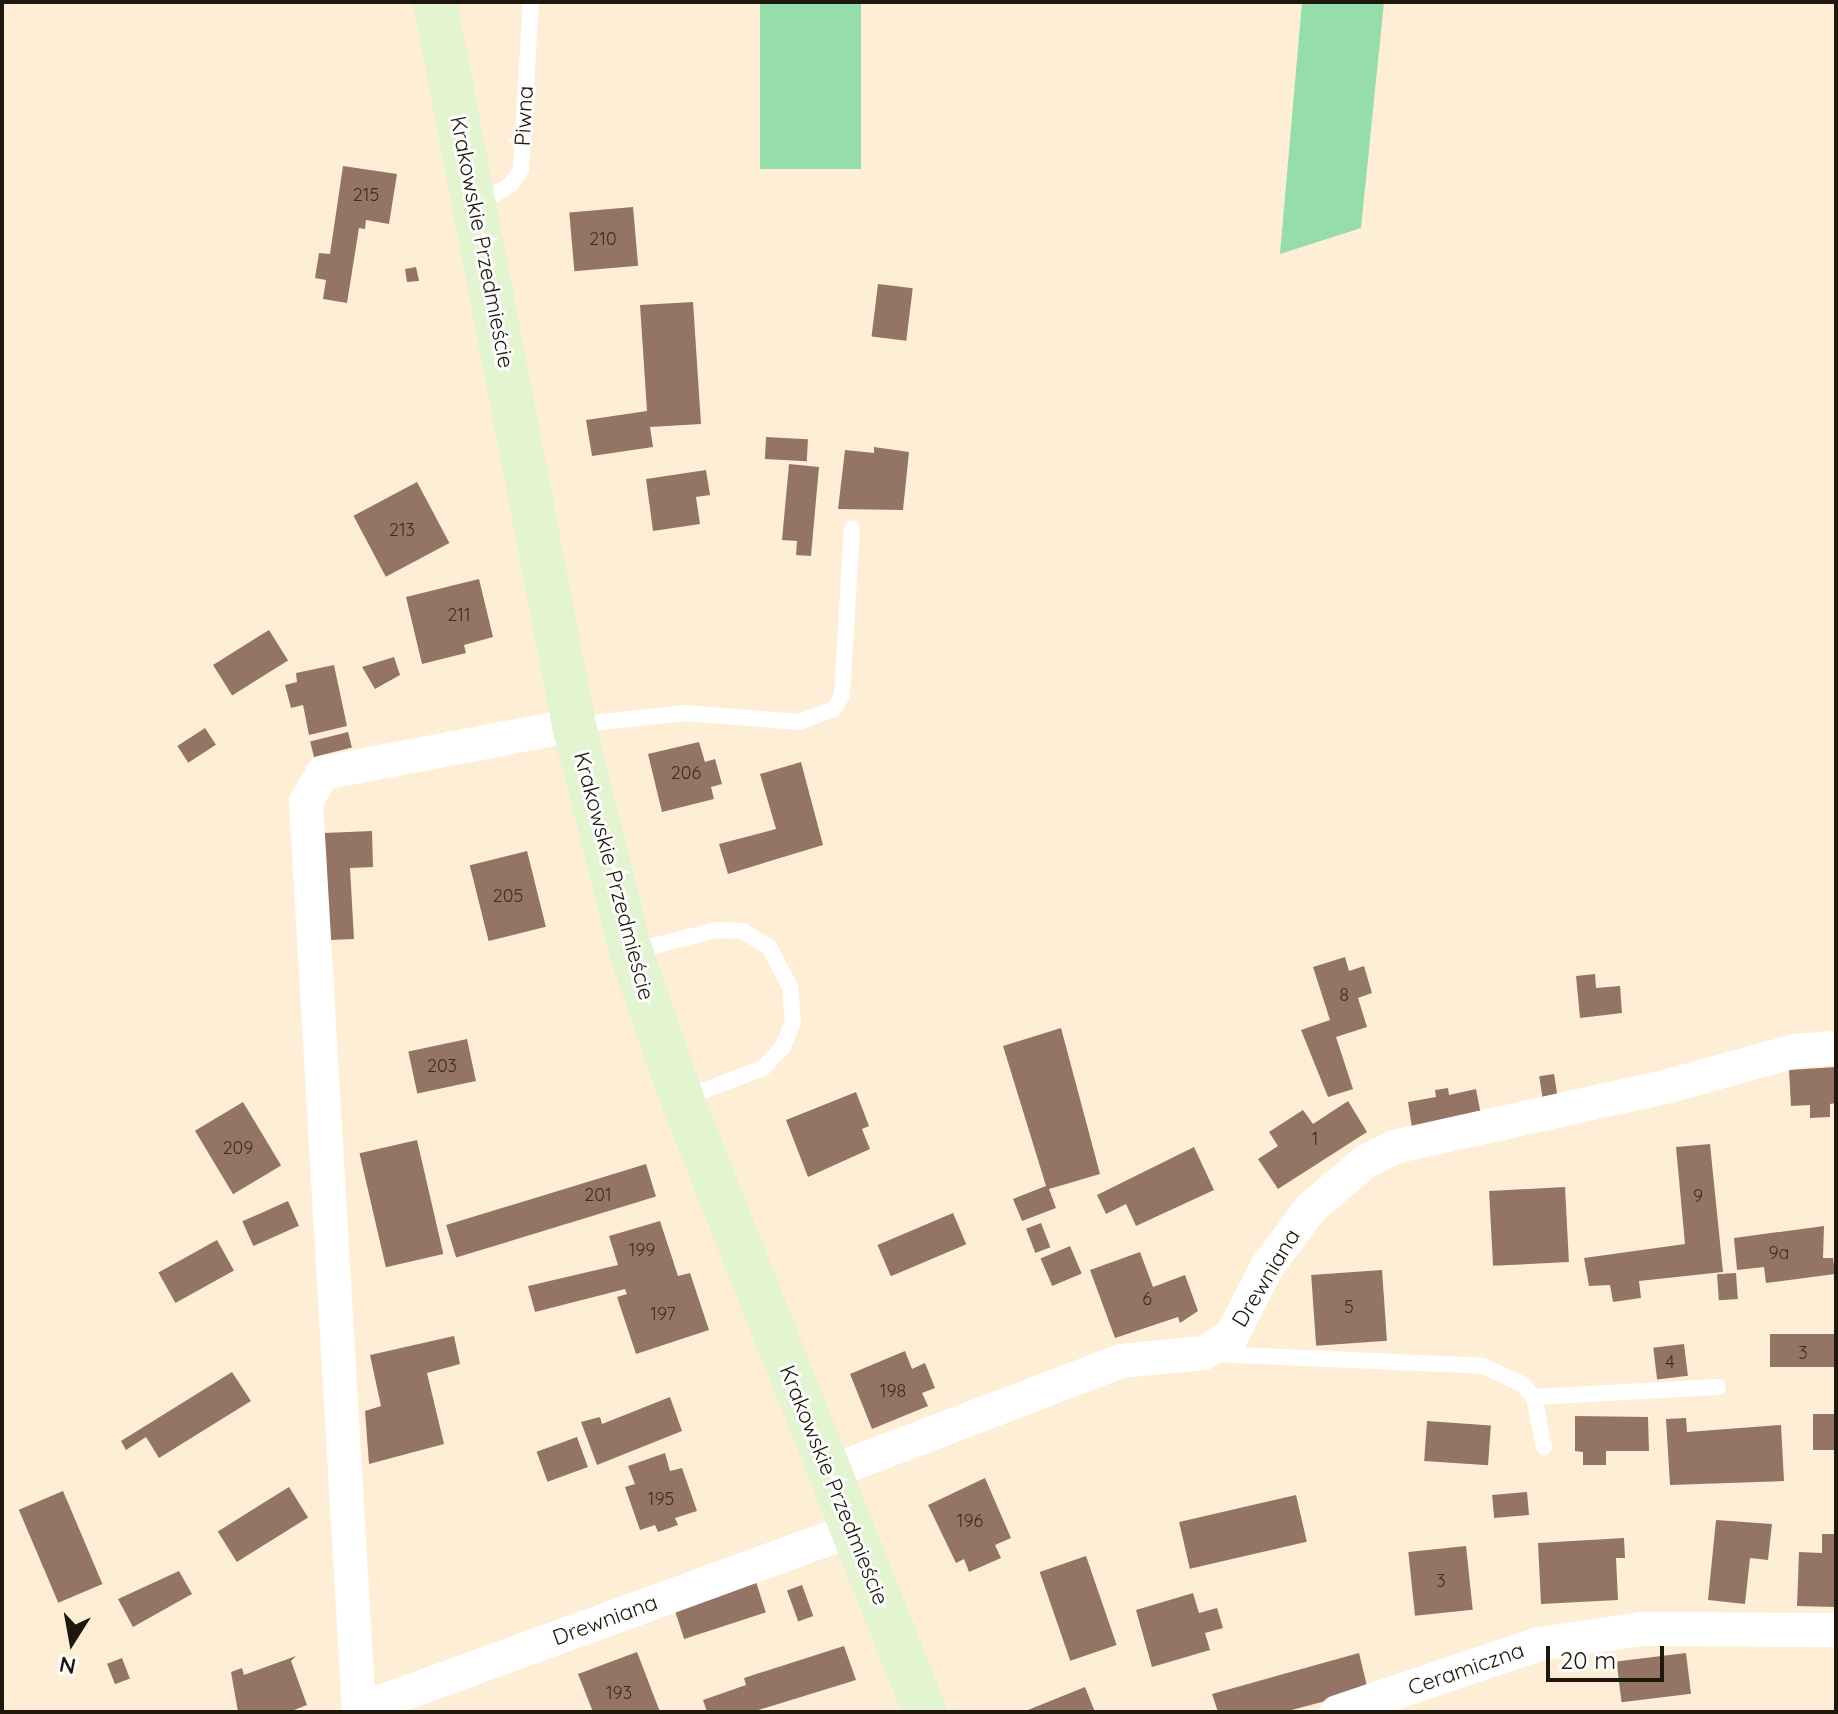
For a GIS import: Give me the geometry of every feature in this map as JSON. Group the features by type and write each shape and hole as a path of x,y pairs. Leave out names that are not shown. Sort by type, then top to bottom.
{"main road":[{"name":"Krakowskie Przedmieście","path":"435,2 574,725 631,952 682,1099 925,1712"}],"street":[{"path":"359,1711 306,802 323,773 574,725"},
{"name":"Drewniana","path":"1204,1353 1232,1335 1267,1267 1311,1208 1365,1162 1394,1147 1661,1088 1795,1051 1836,1048"},
{"path":"828,1473 1121,1361 1204,1353"},
{"name":"Drewniana","path":"359,1711 852,1530"},
{"name":"Ceramiczna","path":"1337,1712 1539,1644 1642,1629 1836,1630"}],"lane":[{"name":"Piwna","path":"475,207 511,184 521,169 531,2"},
{"path":"574,725 685,713 799,722 834,709 842,695 852,528"},
{"path":"631,952 716,930 743,931 769,947 790,987 793,1021 783,1047 763,1068 682,1099"},
{"path":"1204,1353 1483,1366 1522,1384 1534,1397 1544,1447"},
{"path":"1534,1397 1718,1387"}],"green space":[{"path":"760,2 861,2 861,169 760,169"},
{"path":"1302,2 1384,2 1361,228 1280,254"}],"building":[{"path":"343,166 397,174 389,224 366,220 365,229 359,228 347,303 323,299 326,280 315,278 319,253 330,254"},
{"path":"633,207 638,266 574,271 569,213"},
{"path":"416,267 419,281 407,282 405,269"},
{"path":"878,284 913,288 906,341 872,337"},
{"path":"693,302 701,424 650,427 653,447 592,456 586,420 647,411 640,305"},
{"path":"766,437 808,439 807,461 765,459"},
{"path":"874,447 909,452 903,510 838,509 845,450 874,453"},
{"path":"789,464 819,467 811,556 796,555 797,541 782,540"},
{"path":"706,470 710,495 696,497 700,524 653,531 646,479"},
{"path":"417,482 449,543 386,577 353,516"},
{"path":"479,579 493,637 464,645 466,653 422,664 406,597"},
{"path":"269,630 288,661 232,696 213,665"},
{"path":"394,657 400,675 375,689 362,667"},
{"path":"334,665 347,726 309,735 303,705 291,708 285,685 297,682 296,673"},
{"path":"205,728 216,745 188,763 177,746"},
{"path":"348,732 352,748 314,757 310,741"},
{"path":"699,742 705,762 715,759 722,784 711,787 714,799 662,812 648,754"},
{"path":"801,762 823,845 728,874 719,844 776,829 760,774"},
{"path":"372,831 373,867 350,868 354,939 330,940 324,833"},
{"path":"527,851 546,927 489,941 470,865"},
{"path":"1345,957 1349,971 1364,966 1372,993 1358,998 1367,1027 1336,1037 1353,1089 1328,1097 1301,1030 1330,1020 1313,967"},
{"path":"1595,974 1596,988 1620,986 1622,1013 1580,1018 1576,976"},
{"path":"1061,1028 1100,1174 1049,1189 1056,1208 1022,1221 1013,1199 1046,1186 1003,1046"},
{"path":"467,1039 476,1081 417,1094 408,1051"},
{"path":"1836,1067 1836,1103 1830,1104 1830,1117 1810,1118 1810,1105 1791,1106 1789,1070"},
{"path":"1554,1074 1558,1100 1543,1102 1539,1076"},
{"path":"1448,1088 1449,1095 1476,1089 1481,1115 1412,1128 1408,1102 1436,1097 1435,1090"},
{"path":"856,1092 869,1126 862,1129 870,1149 808,1177 786,1120"},
{"path":"1348,1101 1367,1132 1278,1189 1258,1159 1278,1146 1269,1132 1303,1110 1313,1124"},
{"path":"243,1102 281,1165 233,1194 195,1131"},
{"path":"417,1140 443,1254 386,1267 360,1153"},
{"path":"1710,1144 1723,1272 1639,1281 1641,1298 1613,1302 1610,1285 1589,1286 1584,1258 1685,1244 1676,1147"},
{"path":"1194,1147 1214,1190 1136,1226 1126,1204 1106,1214 1097,1195"},
{"path":"646,1164 656,1197 456,1258 446,1225"},
{"path":"1565,1187 1569,1262 1493,1266 1489,1191"},
{"path":"288,1201 299,1226 253,1246 242,1221"},
{"path":"953,1213 966,1244 891,1276 878,1245"},
{"path":"660,1221 678,1276 690,1273 709,1330 636,1354 617,1297 627,1294 625,1289 535,1312 528,1286 618,1265 609,1236"},
{"path":"1041,1223 1050,1247 1035,1253 1026,1229"},
{"path":"1824,1226 1823,1258 1833,1258 1835,1274 1766,1283 1764,1267 1737,1270 1734,1238"},
{"path":"217,1240 234,1271 175,1303 158,1272"},
{"path":"1070,1246 1082,1274 1052,1286 1041,1259"},
{"path":"1140,1252 1153,1287 1185,1275 1198,1311 1180,1323 1178,1317 1115,1338 1090,1270"},
{"path":"1382,1270 1387,1341 1316,1346 1311,1275"},
{"path":"1736,1273 1738,1299 1719,1300 1717,1274"},
{"path":"1770,1334 1836,1334 1836,1367 1770,1367"},
{"path":"454,1336 460,1364 427,1373 444,1444 369,1464 365,1411 381,1406 370,1355"},
{"path":"1684,1344 1688,1376 1657,1380 1653,1348"},
{"path":"905,1351 912,1369 925,1363 935,1388 922,1393 928,1406 872,1429 850,1374"},
{"path":"232,1372 251,1401 159,1458 146,1437 126,1450 121,1441"},
{"path":"670,1397 682,1431 597,1465 581,1422 600,1417 602,1424"},
{"path":"1813,1414 1836,1414 1836,1450 1813,1450"},
{"path":"1575,1416 1648,1417 1649,1451 1606,1451 1606,1465 1583,1465 1583,1452 1575,1451"},
{"path":"1686,1418 1687,1432 1781,1425 1784,1481 1670,1485 1666,1419"},
{"path":"1427,1421 1491,1425 1488,1465 1424,1461"},
{"path":"577,1437 588,1467 548,1482 537,1452"},
{"path":"665,1453 670,1471 682,1468 697,1511 675,1518 678,1525 658,1532 655,1525 640,1530 625,1487 635,1484 628,1466"},
{"path":"985,1478 1011,1538 995,1545 1001,1558 969,1572 964,1559 956,1563 928,1505"},
{"path":"289,1487 308,1518 237,1562 218,1532"},
{"path":"63,1491 102,1584 58,1603 19,1510"},
{"path":"1527,1492 1529,1515 1494,1518 1492,1495"},
{"path":"1296,1495 1307,1542 1190,1569 1179,1522"},
{"path":"1716,1520 1772,1524 1768,1560 1750,1558 1745,1604 1708,1600"},
{"path":"1822,1534 1836,1534 1836,1607 1797,1606 1799,1552 1822,1553"},
{"path":"1624,1538 1625,1558 1616,1558 1618,1600 1541,1604 1538,1543"},
{"path":"1466,1546 1473,1610 1415,1616 1408,1552"},
{"path":"1086,1556 1117,1645 1070,1661 1040,1572"},
{"path":"179,1571 192,1594 133,1627 118,1599"},
{"path":"756,1582 766,1612 684,1639 674,1609"},
{"path":"802,1585 813,1616 798,1621 787,1590"},
{"path":"1193,1593 1199,1613 1217,1608 1223,1628 1205,1633 1210,1650 1152,1667 1136,1610"},
{"path":"844,1646 856,1680 752,1712 707,1712 703,1700 746,1685 744,1678"},
{"path":"637,1652 660,1712 593,1712 578,1674"},
{"path":"1359,1653 1367,1686 1352,1694 1284,1712 1218,1712 1212,1694"},
{"path":"1686,1653 1691,1694 1622,1702 1617,1662"},
{"path":"296,1656 291,1661 307,1705 289,1712 238,1712 231,1672 242,1668 244,1675"},
{"path":"122,1658 130,1679 115,1684 107,1664"},
{"path":"1085,1687 1095,1712 1023,1712"}]}
